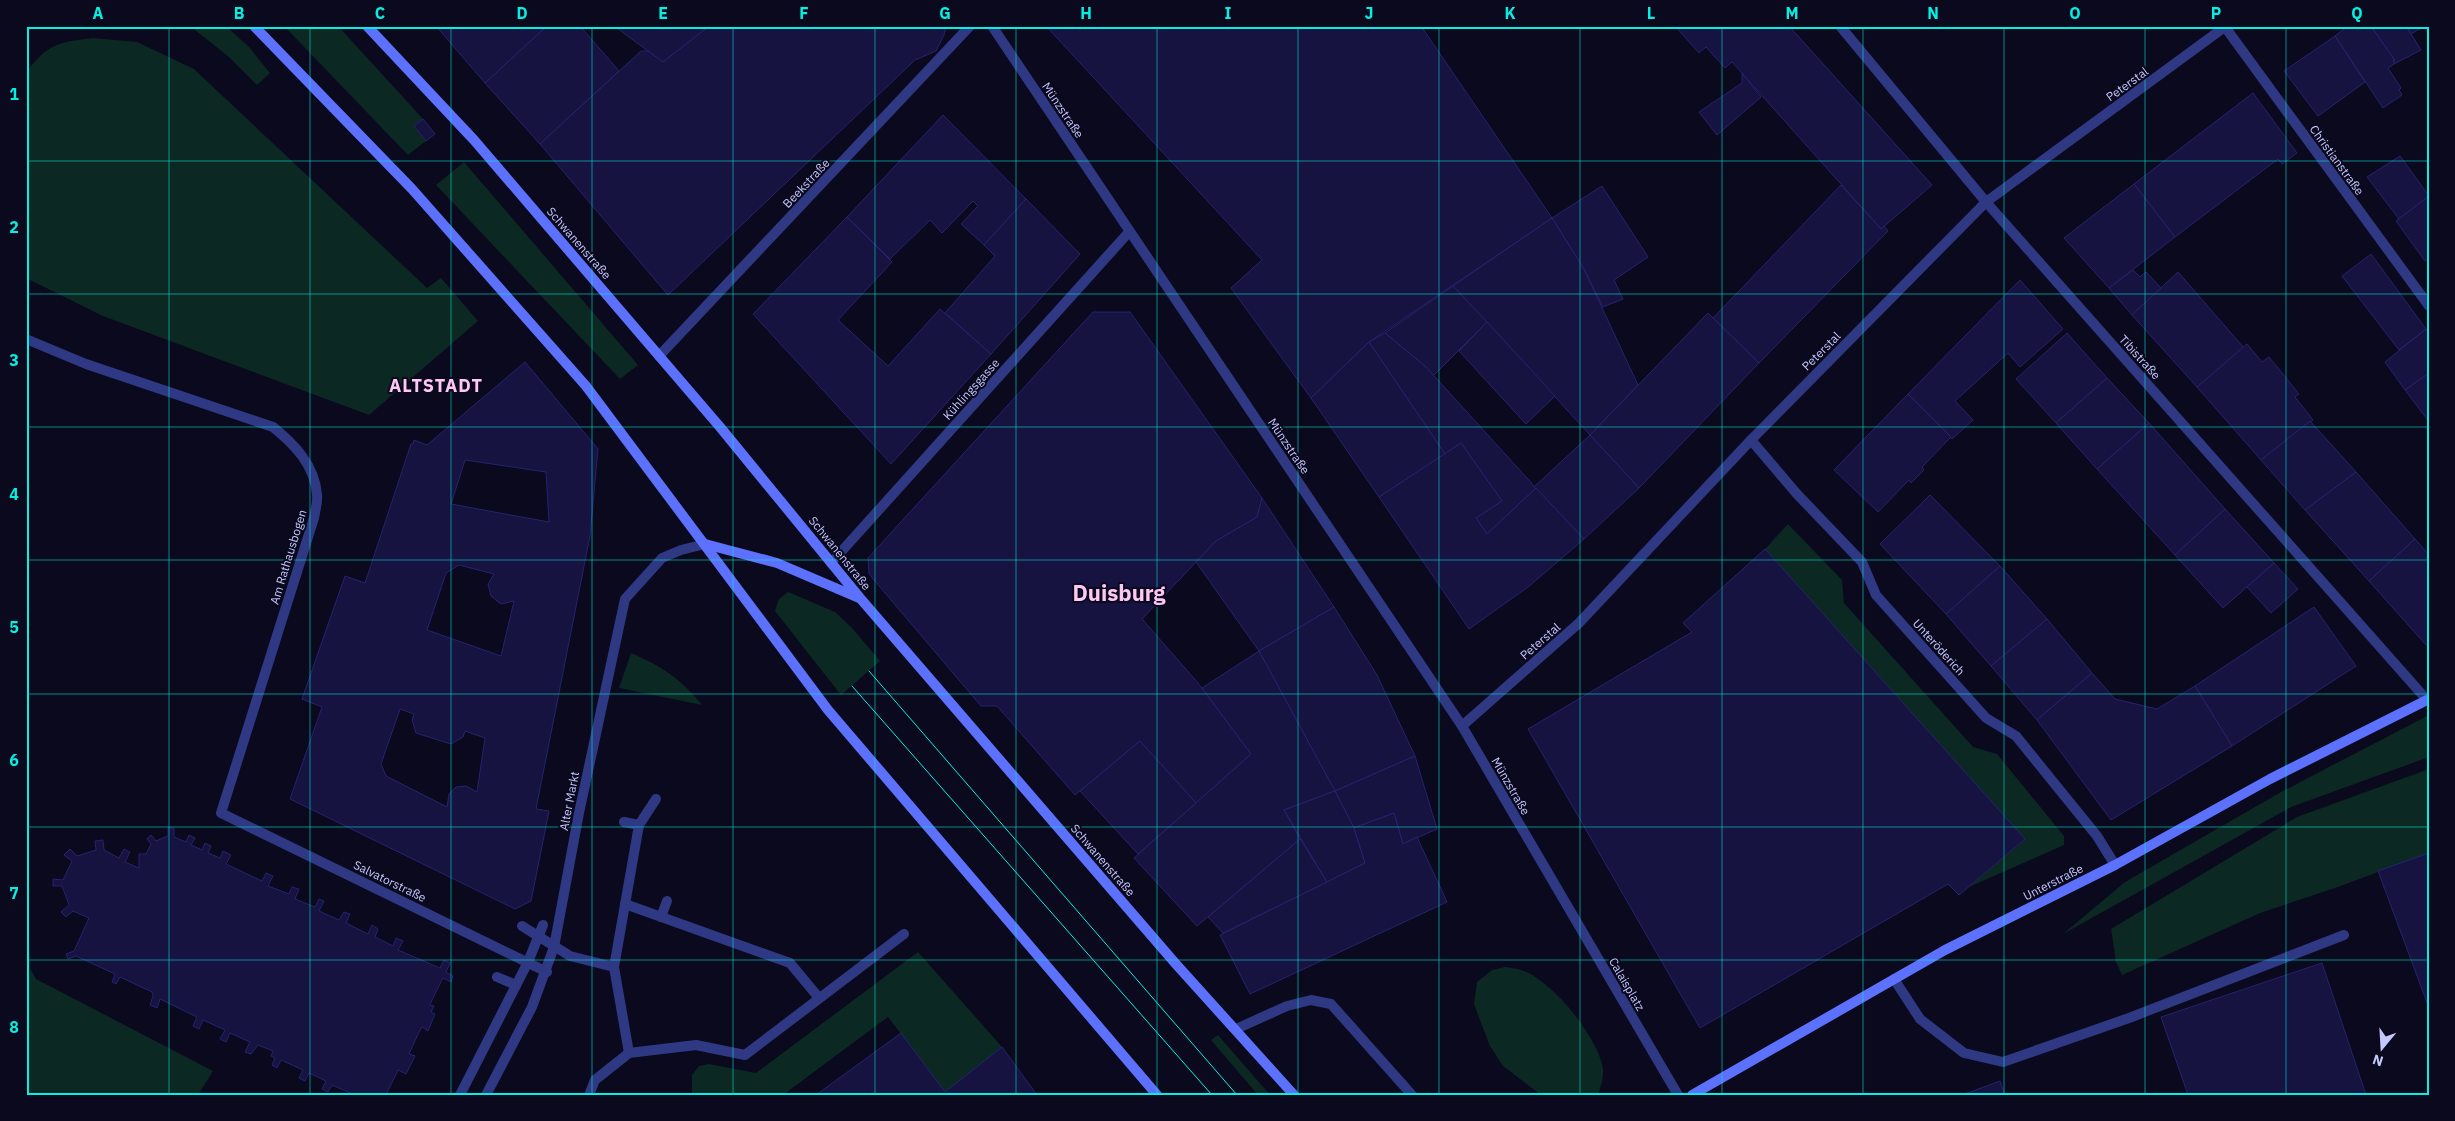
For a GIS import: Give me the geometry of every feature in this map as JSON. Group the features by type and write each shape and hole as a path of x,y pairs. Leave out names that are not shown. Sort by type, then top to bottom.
{"main road":[{"name":"Schwanenstraße","path":"367,26 474,140 659,356 860,598 1169,955 1294,1095"},
{"path":"254,27 412,189 586,386 828,710 1157,1095"},
{"path":"705,544 777,563 860,598"},
{"name":"Unterstraße","path":"1692,1095 1945,950 2115,865 2270,779 2428,700"}],"street":[{"name":"Beekstraße","path":"659,356 970,26"},
{"name":"Münzstraße","path":"992,26 1462,726 1556,886"},
{"name":"Tibistraße","path":"1840,26 1986,202 2428,700"},
{"name":"Peterstal","path":"1462,726 1579,623 1751,440 1986,202 2226,27"},
{"name":"Christianstraße","path":"2226,27 2429,306"},
{"name":"Kühlingsgasse","path":"831,563 1129,232"},
{"name":"Am Rathausbogen","path":"26,339 86,364 273,426 293,444 310,467 317,494 315,510 221,813"},
{"name":"Unteröderich","path":"1751,440 1797,494 1862,562 1876,595 1986,718 2016,736 2096,836 2115,865"},
{"name":"Alter Markt","path":"486,1095 532,1008 547,972 554,947 581,804 625,599 662,558 681,550 705,544"},
{"path":"629,1053 614,967 639,825 656,798"},
{"name":"Salvatorstraße","path":"221,813 547,972"},
{"path":"624,822 639,825"},
{"name":"Calaisplatz","path":"1556,886 1678,1095"},
{"path":"661,917 667,901"},
{"path":"625,904 790,963 819,998"},
{"path":"522,926 541,930 554,947 570,956 614,967"},
{"path":"460,1095 528,962 541,930"},
{"path":"589,1095 595,1080 629,1053 696,1045 745,1055 904,934"},
{"path":"1894,979 1920,1019 1964,1053 2003,1062 2129,1018 2344,935"},
{"path":"497,977 516,986"},
{"path":"1236,1029 1287,1006 1311,1000 1331,1004 1412,1095"}],"green space":[{"path":"190,26 226,26 249,47 270,73 257,85 229,57"},
{"path":"284,26 338,26 423,119 414,126 426,141 408,155"},
{"path":"93,38 137,42 194,69 427,288 441,278 478,321 369,415 103,316 26,278 26,73 47,50 62,43"},
{"path":"464,162 638,365 620,379 436,185"},
{"path":"1788,524 1842,580 1844,603 1973,747 1997,754 2064,836 2064,845 1969,887 2024,840 1765,549"},
{"path":"788,592 835,612 852,628 880,661 841,695 775,611 779,599"},
{"path":"631,653 670,674 686,687 702,705 619,688"},
{"path":"2429,715 2429,757 2291,807 2063,934 2125,882 2281,792"},
{"path":"2429,769 2429,853 2338,887 2260,913 2122,975 2116,962 2111,929 2297,817"},
{"path":"26,848 30,968 36,979 213,1071 198,1095 26,1095"},
{"path":"918,952 1002,1047 945,1092 888,1017 783,1095 692,1095 692,1075 699,1066 709,1064 756,1073"},
{"path":"1505,967 1521,970 1546,985 1559,997 1583,1026 1599,1055 1603,1068 1603,1078 1598,1095 1541,1095 1503,1066 1490,1046 1474,1004 1477,982 1492,970"},
{"path":"1218,1035 1270,1095 1258,1095 1211,1040"}],"building":[{"path":"436,26 547,26 485,83"},
{"path":"547,26 580,26 619,71 540,144 485,83"},
{"path":"614,26 704,26 707,28 663,62"},
{"path":"709,26 946,26 936,51 915,60 668,295 540,144 641,51 648,51 663,62"},
{"path":"1046,26 1421,26 1552,218 1369,342 1311,398 1231,288 1262,260"},
{"path":"1675,26 1789,26 1932,185 1881,229 1732,62 1725,68 1706,47 1699,53"},
{"path":"2348,26 2371,26 2394,59 2394,64 2388,68 2401,88 2399,90 2402,95 2383,108 2335,36"},
{"path":"2371,26 2406,26 2421,50 2394,64 2394,59"},
{"path":"2406,26 2424,26 2411,34"},
{"path":"2335,36 2365,82 2318,116 2284,71"},
{"path":"1742,73 1761,97 1717,135 1699,112 1742,83"},
{"path":"2253,93 2297,153 2282,164 2278,159 2175,237 2134,184"},
{"path":"943,115 1026,199 984,245 961,224 978,206 973,201 942,233 930,220 890,259 847,217"},
{"path":"423,119 435,134 426,141 414,126"},
{"path":"2400,156 2429,196 2399,219 2367,177"},
{"path":"2134,184 2175,237 2109,288 2064,238"},
{"path":"1841,185 1881,229 1884,226 1888,231 1759,363 1713,318"},
{"path":"1602,186 1648,257 1614,280 1623,299 1603,307 1584,269 1552,218"},
{"path":"2429,196 2429,258 2425,261 2396,221"},
{"path":"1026,199 1080,254 991,354 945,313 995,256 984,245"},
{"path":"847,217 892,262 838,320 888,366 940,309 991,354 891,464 753,314"},
{"path":"1552,218 1584,269 1638,385 1590,435 1453,286"},
{"path":"2371,254 2426,329 2399,350 2342,276"},
{"path":"2133,270 2140,277 2146,272 2161,288 2132,315 2109,288"},
{"path":"2178,272 2244,348 2197,387 2132,315"},
{"path":"2020,280 2063,329 2020,367 2008,353 1955,401 1973,420 1952,439 1908,394"},
{"path":"1453,286 1487,322 1433,376 1426,367 1385,333"},
{"path":"1093,312 1130,312 1262,498 1257,517 1216,541 1142,619 1198,683 1251,754 1196,803 1140,741 1075,795 997,706 981,706 869,574 868,558"},
{"path":"1708,313 1759,363 1639,488 1590,435"},
{"path":"1487,322 1555,396 1526,424 1459,351"},
{"path":"2426,329 2429,334 2429,373 2405,390 2385,362"},
{"path":"1385,333 1426,367 1536,488 1487,534 1476,518 1502,501 1461,443 1445,454 1369,342"},
{"path":"2067,333 2107,378 2056,423 2016,379"},
{"path":"1369,342 1445,454 1379,497 1311,398"},
{"path":"2247,344 2262,362 2269,357 2299,394 2295,397 2313,420 2261,460 2197,387"},
{"path":"525,362 598,449 590,536 536,809 549,811 531,901 515,909 290,799 322,707 302,699 345,576 365,583 411,444 413,444 414,440 427,445","holes":["465,460 546,472 549,522 451,504","459,565 494,574 488,584 491,596 501,604 514,601 501,656 427,630 446,573","400,709 414,714 412,720 416,733 451,744 463,737 465,731 485,738 477,792 466,786 456,787 449,794 447,807 386,776 381,764"]},
{"path":"2429,373 2429,418 2427,419 2405,390"},
{"path":"2107,378 2149,423 2097,469 2056,423"},
{"path":"1908,394 1951,437 1922,467 1924,470 1911,483 1909,480 1878,512 1834,470"},
{"path":"2310,421 2356,472 2305,510 2261,460"},
{"path":"2149,423 2225,509 2175,555 2097,469"},
{"path":"1590,435 1639,488 1584,539 1534,487"},
{"path":"1461,443 1502,501 1476,518 1487,534 1536,488 1584,539 1528,587 1469,629 1379,497"},
{"path":"2356,472 2415,539 2369,581 2305,510"},
{"path":"1930,495 2000,566 1946,614 1880,544"},
{"path":"1262,498 1334,607 1259,651 1196,562 1216,541 1257,517"},
{"path":"2225,509 2274,563 2223,608 2175,555"},
{"path":"2415,539 2429,555 2429,644 2426,645 2369,581"},
{"path":"1765,549 2025,839 1959,895 1948,884 1700,1028 1528,729 1692,632 1683,623"},
{"path":"2274,563 2298,589 2271,613 2247,587"},
{"path":"2000,566 2047,619 1991,666 1946,614"},
{"path":"1334,607 1377,675 1415,756 1335,791 1259,651"},
{"path":"2314,607 2356,666 2232,746 2195,686"},
{"path":"2047,619 2092,673 2037,720 1991,666"},
{"path":"1259,651 1335,791 1284,810 1300,839 1197,926 1134,858 1251,754 1202,688"},
{"path":"2092,673 2115,699 2157,709 2195,686 2232,746 2111,820 2037,720"},
{"path":"1140,741 1196,803 1138,854 1080,791"},
{"path":"1415,756 1437,829 1403,844 1394,813 1354,828 1335,791"},
{"path":"1335,791 1354,828 1365,863 1327,882 1284,810"},
{"path":"1394,813 1403,844 1417,837 1447,902 1250,994 1220,935 1365,863 1354,828"},
{"path":"168,828 174,828 174,837 186,842 189,835 195,838 191,845 202,850 205,843 211,846 208,853 220,858 223,851 231,855 226,864 262,881 266,873 273,876 268,886 289,894 292,887 299,889 295,899 315,907 319,899 324,901 319,911 339,920 344,912 350,914 346,923 368,934 372,925 378,929 375,937 393,946 396,938 403,941 398,950 440,968 444,960 450,963 446,972 453,976 451,982 443,978 432,1000 430,1005 434,1006 431,1012 435,1014 428,1031 422,1027 409,1054 415,1056 406,1074 398,1070 386,1095 355,1095 332,1085 328,1092 322,1089 326,1081 309,1073 305,1081 299,1078 303,1070 281,1060 277,1068 272,1065 275,1058 271,1056 273,1051 258,1045 251,1054 245,1052 250,1042 230,1033 226,1042 220,1039 225,1030 203,1020 199,1029 193,1026 197,1017 160,999 157,1008 150,1005 153,996 152,992 120,977 116,984 112,982 115,974 76,956 68,959 66,954 74,951 89,918 73,911 66,917 61,912 69,905 62,886 53,886 53,879 63,880 72,861 64,855 70,849 77,856 96,850 95,841 103,840 104,850 119,858 124,849 130,852 125,862 139,868 139,854 146,854 151,844 147,839 151,835 156,841 168,836"},
{"path":"1300,839 1327,882 1223,933 1208,917"},
{"path":"2429,853 2429,1008 2378,871"},
{"path":"2322,963 2366,1095 2188,1095 2161,1017"},
{"path":"901,1033 945,1092 1002,1047 1037,1095 816,1095"},
{"path":"2000,1081 2005,1095 1962,1095"}],"tram line":[{"path":"869,671 1237,1095"},
{"path":"852,686 1212,1095"}],"district":[{"name":"ALTSTADT","path":"436,385"},
{"name":"Duisburg","path":"1119,592"}]}
